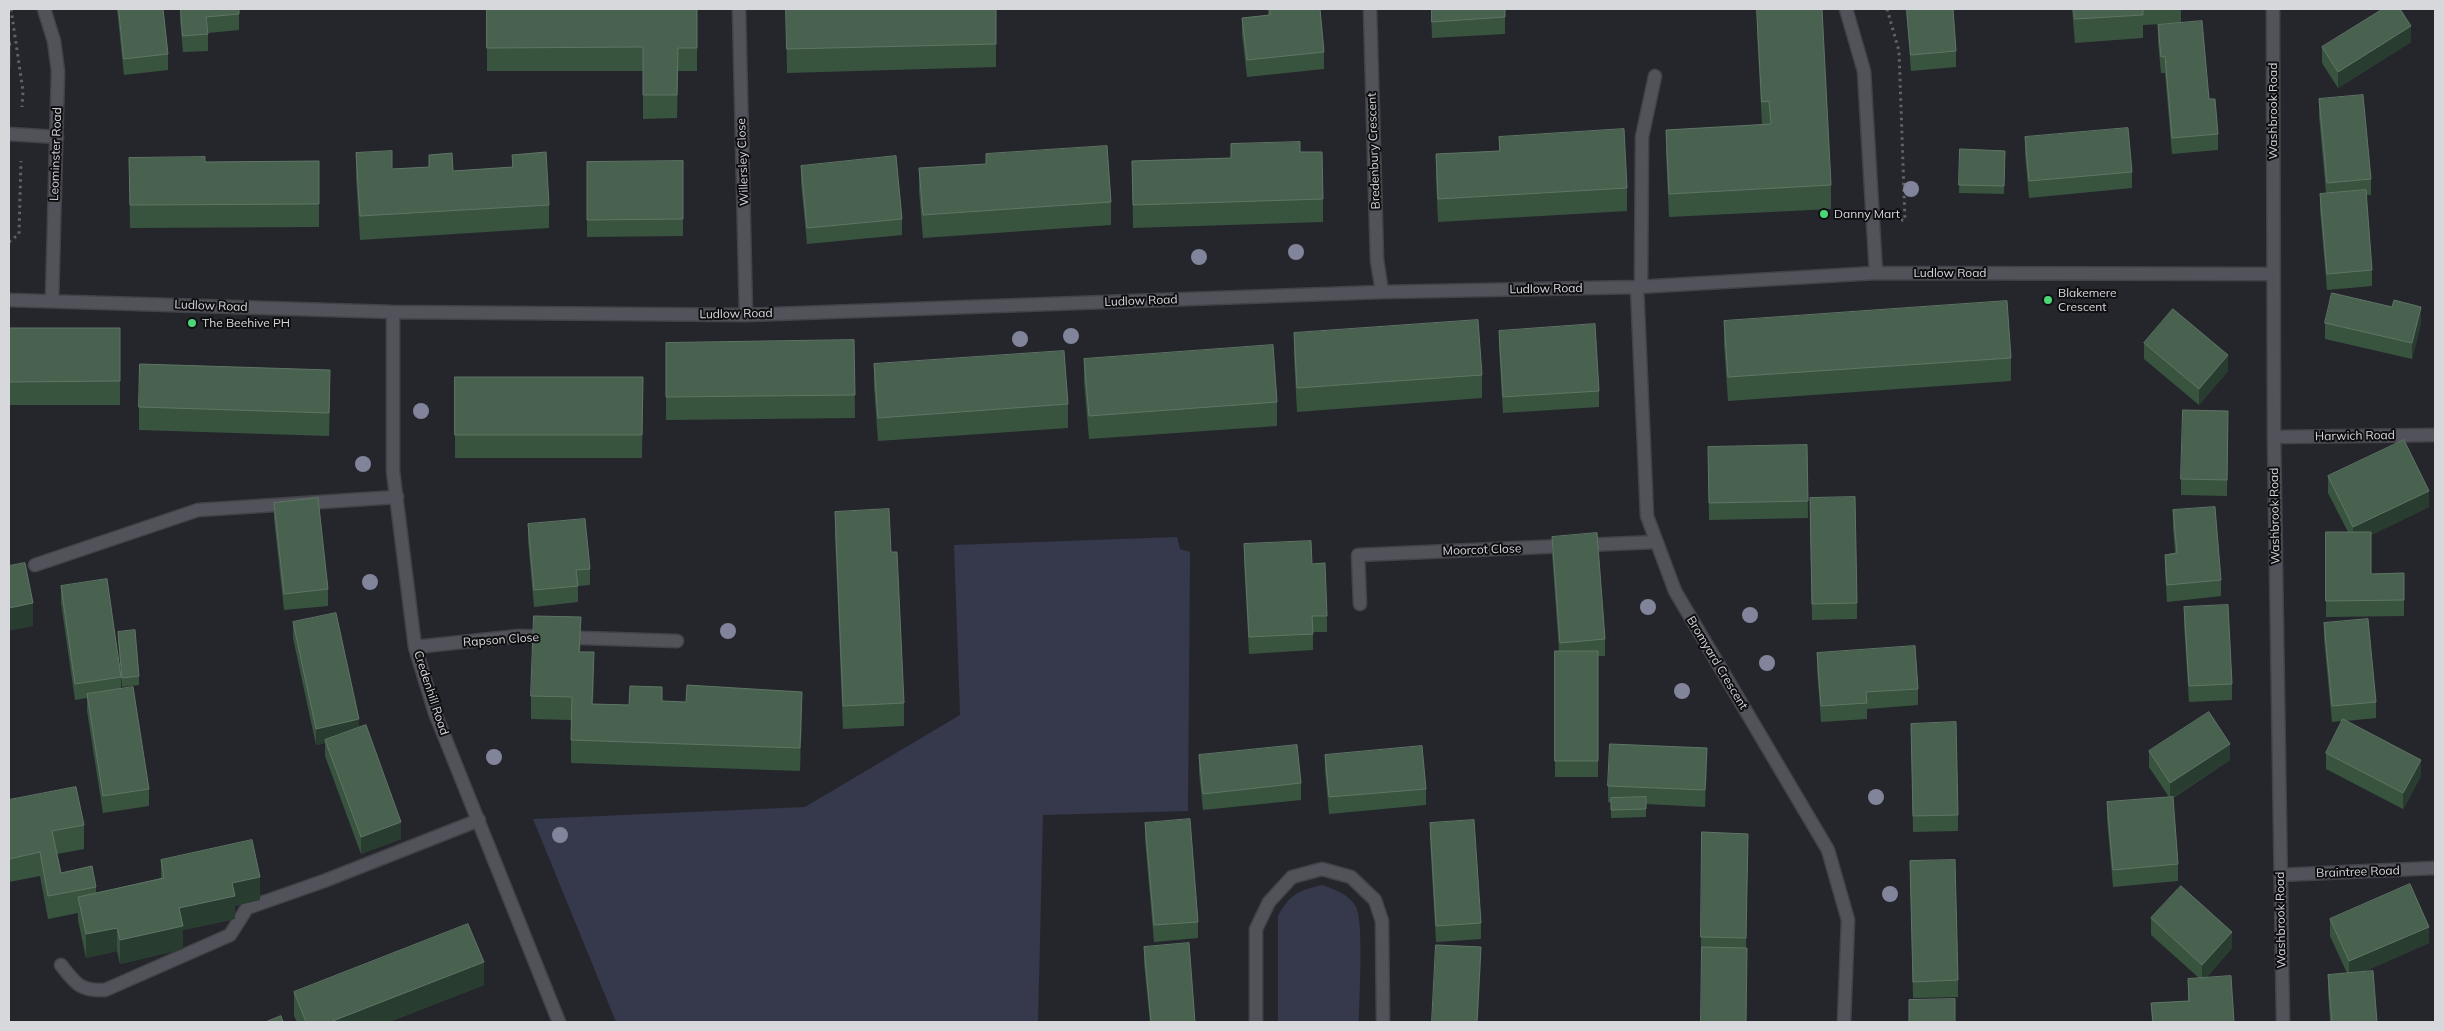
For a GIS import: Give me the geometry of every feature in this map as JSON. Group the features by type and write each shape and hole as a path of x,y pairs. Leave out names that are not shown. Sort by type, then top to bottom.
{"street":[{"name":"Leominster Road","path":"44,9 54,41 58,71 52,301"},
{"name":"Willersley Close","path":"739,9 746,315"},
{"name":"Bredenbury Crescent","path":"1370,9 1377,260 1382,292"},
{"path":"1846,9 1864,71 1876,273"},
{"name":"Washbrook Road","path":"2273,9 2274,437 2283,1022"},
{"name":"Bromyard Crescent","path":"1655,76 1642,137 1639,287 1647,516 1655,542 1675,591 1828,850 1848,920 1844,1022"},
{"path":"9,134 56,136"},
{"name":"Ludlow Road","path":"9,300 393,312 746,315 1382,292 1639,287 1876,273 2273,274"},
{"name":"Credenhill Road","path":"393,312 393,471 415,648 436,713 559,1022"},
{"name":"Harwich Road","path":"2274,437 2435,435"},
{"path":"35,565 198,510 397,497"},
{"name":"Moorcot Close","path":"1360,604 1358,555 1655,542"},
{"name":"Rapson Close","path":"415,648 519,636 677,641"},
{"path":"61,965 78,986 92,990 105,990 230,935 247,908 324,881 478,820"},
{"name":"Braintree Road","path":"2280,875 2435,868"},
{"path":"1256,1022 1256,928 1269,902 1292,877 1322,869 1351,877 1375,900 1382,921 1383,1022"}],"path":[{"path":"1872,220 1906,220 1899,51 1887,9"}],"shaded area":[{"path":"1177,537 1180,549 1190,552 1188,811 1043,815 1038,1022 616,1022 533,819 805,807 960,715 954,545"},
{"path":"1322,885 1346,896 1356,907 1360,928 1359,1022 1278,1022 1278,916 1296,894"}],"building":[{"path":"119,9 163,9 168,54 124,59"},
{"path":"181,9 239,9 239,14 206,17 208,34 183,36"},
{"path":"487,9 697,9 697,48 678,48 677,95 643,95 643,47 487,48"},
{"path":"786,9 996,9 996,44 787,49"},
{"path":"1270,9 1320,9 1324,52 1247,60 1242,18 1270,15"},
{"path":"1432,9 1505,9 1505,17 1432,22"},
{"path":"1757,9 1822,9 1831,185 1669,194 1666,130 1771,124 1769,101 1762,102"},
{"path":"1907,9 1953,9 1956,51 1911,55"},
{"path":"2074,9 2143,9 2143,15 2075,19"},
{"path":"2383,9 2400,9 2411,26 2338,72 2322,47"},
{"path":"2202,21 2209,99 2215,99 2218,134 2172,138 2165,56 2161,57 2158,25"},
{"path":"2363,95 2371,179 2327,183 2319,99"},
{"path":"2128,128 2132,172 2029,181 2025,137"},
{"path":"1624,129 1627,188 1438,199 1436,154 1500,151 1499,137"},
{"path":"1300,142 1300,152 1322,152 1323,199 1133,205 1132,161 1231,158 1231,144"},
{"path":"1107,146 1111,202 923,215 919,168 986,164 986,154"},
{"path":"1960,149 2005,151 2004,186 1959,185"},
{"path":"392,151 392,169 429,167 429,155 452,153 453,171 513,167 512,155 546,152 549,205 360,216 356,153"},
{"path":"896,156 902,219 807,228 801,166"},
{"path":"205,157 205,162 319,161 319,204 130,205 129,158"},
{"path":"683,161 683,219 587,220 587,162"},
{"path":"2366,190 2372,270 2327,274 2320,194"},
{"path":"2332,293 2392,307 2394,300 2421,307 2412,343 2325,323"},
{"path":"2007,301 2011,358 1728,377 1724,321"},
{"path":"2173,309 2228,355 2199,389 2144,343"},
{"path":"1478,320 1482,375 1297,388 1294,333"},
{"path":"1595,324 1599,391 1503,397 1499,331"},
{"path":"9,328 120,328 120,381 9,382"},
{"path":"854,340 855,395 666,397 666,343"},
{"path":"1273,345 1277,402 1089,416 1084,359"},
{"path":"1064,351 1068,404 878,418 874,364"},
{"path":"140,364 330,370 329,413 139,407"},
{"path":"455,377 643,377 642,435 455,435"},
{"path":"2183,410 2228,411 2227,480 2181,479"},
{"path":"2404,440 2429,491 2353,527 2328,476"},
{"path":"1807,445 1808,501 1709,503 1708,447"},
{"path":"1855,497 1857,603 1812,604 1810,498"},
{"path":"318,498 328,589 284,594 274,503"},
{"path":"2215,507 2221,580 2167,585 2165,555 2177,553 2173,510"},
{"path":"889,509 891,552 897,552 904,703 843,706 835,512"},
{"path":"585,519 590,569 576,570 578,586 534,590 528,524"},
{"path":"2326,532 2371,532 2371,574 2404,573 2404,600 2326,601"},
{"path":"1597,533 1605,639 1560,643 1552,537"},
{"path":"1311,541 1312,564 1325,563 1327,616 1312,616 1313,634 1249,637 1244,544"},
{"path":"25,563 33,603 9,608 9,566"},
{"path":"107,579 121,677 75,684 61,586"},
{"path":"2228,605 2232,684 2189,686 2184,607"},
{"path":"336,613 359,719 316,729 293,622"},
{"path":"534,616 581,617 579,652 594,652 592,704 629,705 630,686 662,687 662,701 686,702 687,685 802,692 800,748 571,740 572,697 531,696"},
{"path":"2368,619 2376,702 2332,706 2324,623"},
{"path":"135,630 139,676 122,678 118,632"},
{"path":"1915,646 1918,689 1866,692 1867,703 1821,706 1817,653"},
{"path":"1555,651 1598,651 1598,761 1555,761"},
{"path":"133,687 149,789 103,796 87,694"},
{"path":"2209,712 2230,744 2170,783 2149,751"},
{"path":"2343,719 2421,760 2403,793 2326,753"},
{"path":"1956,722 1958,815 1913,816 1911,724"},
{"path":"366,725 401,822 361,837 325,740"},
{"path":"1610,744 1707,748 1705,790 1608,786"},
{"path":"1297,745 1301,783 1203,794 1199,755"},
{"path":"1422,746 1426,789 1329,797 1325,755"},
{"path":"76,787 84,825 52,831 61,873 92,866 96,887 48,896 40,852 9,859 9,800"},
{"path":"1646,797 1646,809 1611,810 1611,798"},
{"path":"2173,797 2178,864 2113,870 2107,802"},
{"path":"1190,819 1198,922 1154,925 1145,823"},
{"path":"1474,820 1481,923 1436,926 1430,823"},
{"path":"1702,832 1748,834 1746,938 1701,937"},
{"path":"252,840 260,877 232,883 235,896 179,908 183,926 120,940 117,928 86,934 78,897 164,878 161,860"},
{"path":"1955,860 1958,980 1913,982 1910,861"},
{"path":"2410,884 2429,927 2349,961 2330,919"},
{"path":"2181,886 2232,932 2202,965 2151,918"},
{"path":"468,924 484,962 330,1022 306,1022 294,992"},
{"path":"1189,943 1195,1022 1151,1022 1144,947"},
{"path":"1436,945 1481,947 1477,1022 1432,1022"},
{"path":"1702,947 1747,948 1746,1022 1701,1022"},
{"path":"2373,971 2377,1022 2332,1022 2328,975"},
{"path":"2231,976 2234,1022 2153,1022 2151,1003 2189,1001 2188,979"},
{"path":"1955,999 1955,1022 1909,1022 1909,1000"},
{"path":"281,1016 283,1022 266,1022"}],"place":[{"name":"Danny Mart","path":"1824,214"},
{"name":"Blakemere Crescent","path":"2048,300"},
{"name":"The Beehive PH","path":"192,323"}]}
